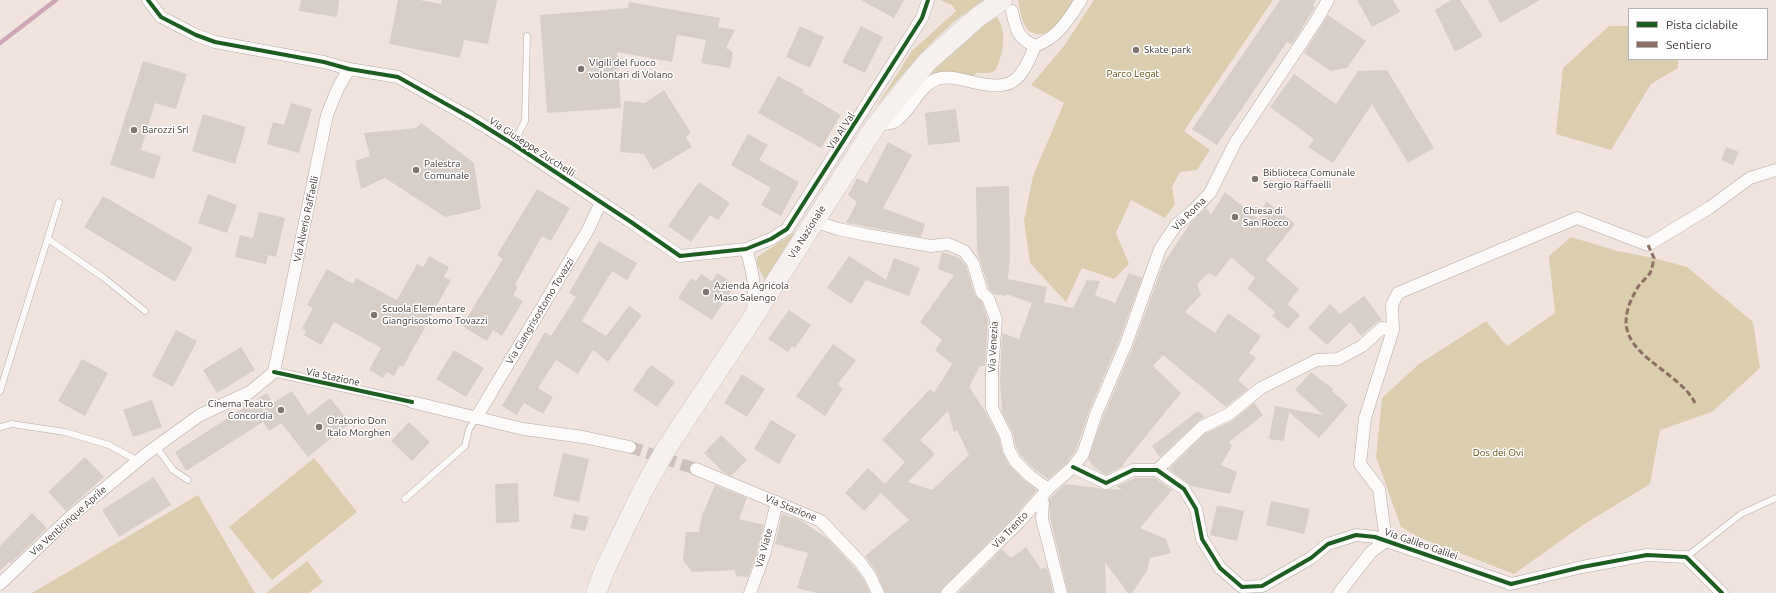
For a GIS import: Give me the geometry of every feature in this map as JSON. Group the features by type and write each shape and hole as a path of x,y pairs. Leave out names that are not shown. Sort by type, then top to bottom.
{"main road":[{"name":"Via Nazionale","path":"596,593 605,569 643,490 666,449 752,319 876,125 927,62 978,17 1007,6"}],"street":[{"name":"Via Giuseppe Zucchelli","path":"148,0 161,17 196,35 215,42 324,62 349,69 398,77 471,118 513,144 680,256 746,250"},
{"name":"Via Al Val","path":"746,250 772,239 787,230 910,38 922,18 928,0"},
{"path":"876,125 893,122 928,84 937,79 949,77 998,86 1015,81 1026,68 1035,46 1055,35 1064,26 1081,0"},
{"name":"Via Roma","path":"1073,467 1083,454 1096,414 1126,344 1160,249 1176,225 1193,211 1210,193 1235,143 1316,21 1328,0"},
{"path":"1007,6 1016,29 1024,41 1035,46"},
{"name":"Via Alverio Raffaelli","path":"274,372 327,116 338,88 349,69"},
{"name":"Via Galileo Galilei","path":"1386,541 1379,490 1360,464 1365,418 1393,330 1392,305 1398,293 1577,218 1648,245 1709,208 1750,178 1776,170"},
{"name":"Via Giangrisostomo Tovazzi","path":"476,418 584,237 601,202"},
{"name":"Via Venezia","path":"814,221 867,235 931,246 948,244 964,251 973,263 982,293 988,298 996,319 992,370 992,408 1006,436 1009,450 1015,461 1030,476 1044,494"},
{"path":"746,250 754,273 755,290 752,319"},
{"path":"1073,467 1106,483 1133,470 1157,470 1202,427 1229,414 1261,388 1318,360 1338,359 1362,346 1382,328 1393,330"},
{"path":"138,461 156,446 200,415 250,392 274,372"},
{"name":"Via Stazione","path":"274,372 412,402 523,429 583,437 630,447"},
{"name":"Via Venticinque Aprile","path":"0,584 69,518 138,461"},
{"name":"Via Trento","path":"948,593 1019,522 1044,494 1073,467"},
{"name":"Via Stazione","path":"696,469 821,521 860,562 870,576 878,593"},
{"name":"Via Galileo Galilei","path":"1157,470 1184,489 1196,509 1202,539 1220,568 1242,587 1262,586 1311,558 1328,544 1356,535 1375,537 1511,584 1582,567 1647,555 1686,558"},
{"path":"1044,494 1042,519 1061,593"},
{"name":"Via Viate","path":"750,593 764,555 777,502"},
{"path":"1339,593 1371,552 1386,541"},
{"path":"1686,558 1722,593"}],"lane":[{"path":"513,144 525,121 527,36"},
{"path":"0,391 60,202"},
{"path":"48,239 104,278 145,311"},
{"path":"405,499 465,446 469,429 476,418"},
{"path":"0,427 12,424 65,432 109,445 138,461"},
{"path":"156,446 173,470 188,480"},
{"path":"1686,558 1741,514 1776,498"}],"green space":[{"path":"940,0 984,0 954,22 933,42 876,107 912,51 956,11 952,5"},
{"path":"1018,0 1075,0 1058,24 1046,33 1040,34 1032,33 1027,29 1022,18"},
{"name":"Parco Legat","path":"1094,0 1273,0 1184,131 1210,150 1197,170 1180,172 1172,187 1175,204 1165,218 1131,200 1116,233 1129,264 1114,279 1082,268 1066,302 1030,263 1024,220 1033,176 1064,103 1031,85 1064,46"},
{"path":"996,16 1002,29 1003,42 1001,56 996,70 990,73 976,73 974,76 939,72 925,77 952,48"},
{"path":"1609,26 1628,26 1628,60 1678,60 1678,68 1651,84 1611,150 1556,134 1563,68"},
{"path":"798,230 765,281 757,264 757,257"},
{"name":"Dos dei Ovi","path":"1571,237 1617,251 1654,258 1687,267 1753,322 1760,368 1712,412 1660,430 1650,484 1583,525 1514,574 1418,537 1401,527 1376,457 1382,398 1419,364 1486,321 1507,346 1555,313 1549,256"},
{"path":"314,458 357,512 272,580 229,527"},
{"path":"198,495 255,593 32,593"},
{"path":"307,561 323,582 309,593 266,593"}],"building":[{"path":"301,0 339,0 337,17 299,11"},
{"path":"398,0 420,0 441,4 442,0 497,0 488,44 464,40 460,58 389,44"},
{"path":"861,0 904,0 894,18"},
{"path":"1280,0 1316,0 1313,5 1315,7 1292,44 1287,42 1217,145 1192,129"},
{"path":"1357,0 1393,0 1400,12 1372,27"},
{"path":"1451,0 1460,0 1483,36 1455,52 1435,10"},
{"path":"1488,0 1540,0 1500,23"},
{"path":"629,2 720,18 718,27 735,30 726,48 733,52 730,68 701,63 706,40 677,35 672,62 617,52 621,108 547,113 540,15 628,8"},
{"path":"1328,15 1366,41 1347,68 1331,71 1304,53"},
{"path":"800,26 824,37 810,68 786,57"},
{"path":"861,26 883,37 865,73 842,62"},
{"name":"Barozzi Srl","path":"143,61 187,74 176,109 155,103 141,150 161,156 154,179 110,165"},
{"path":"1387,70 1434,148 1408,163 1372,104 1333,163 1308,147 1314,139 1270,107 1294,74 1336,104 1358,71"},
{"path":"778,76 804,90 802,92 841,115 821,148 758,113"},
{"path":"664,90 691,133 686,137 692,147 653,170 644,154 620,152 624,101 645,103"},
{"path":"291,103 312,109 299,153 267,144 273,122 284,125"},
{"path":"956,109 960,142 928,145 925,113"},
{"path":"203,114 246,127 235,164 192,151"},
{"name":"Palestra Comunale","path":"421,123 474,163 481,209 445,217 385,178 361,189 355,161 370,156 364,133 416,128"},
{"path":"748,134 768,145 759,160 799,182 781,216 761,205 771,188 731,165"},
{"path":"888,142 912,155 883,208 925,224 921,237 846,223 857,202 848,195 857,178 867,183"},
{"path":"1726,147 1739,152 1733,165 1721,160"},
{"path":"699,182 730,203 718,220 710,215 691,242 668,226"},
{"path":"1009,186 1010,254 1008,279 1047,287 1044,302 1073,308 1087,280 1100,281 1095,295 1115,303 1129,273 1142,278 1119,341 1089,411 1076,450 1068,462 1048,479 1035,470 1021,456 1016,447 1013,433 1002,412 1000,381 1002,333 1019,339 1032,303 1006,294 1006,296 994,294 989,289 977,251 976,187"},
{"path":"537,189 570,208 551,241 542,236 515,285 518,287 513,295 523,301 502,336 493,330 487,341 462,326 503,259 497,255"},
{"path":"1225,192 1259,220 1266,201 1295,224 1266,260 1299,289 1287,304 1300,315 1288,329 1272,316 1275,312 1247,288 1255,278 1231,257 1216,277 1209,273 1197,284 1201,295 1185,312 1215,333 1228,313 1261,336 1249,353 1256,358 1238,380 1248,389 1226,407 1163,355 1153,366 1181,393 1123,466 1106,475 1094,467 1088,459 1103,417 1133,347 1163,264 1191,222 1206,208 1211,215"},
{"path":"208,194 237,205 227,233 198,223"},
{"path":"103,196 193,248 175,282 84,227"},
{"path":"259,212 285,218 276,257 268,255 266,264 235,257 240,235 253,238"},
{"path":"599,241 637,263 627,280 612,271 582,321 606,336 629,306 642,315 608,362 593,350 578,374 556,360 538,388 553,397 543,414 524,403 517,415 502,406 545,332 551,336 576,297 569,293"},
{"path":"942,252 959,258 966,266 975,295 982,302 988,320 985,366 980,366 969,387 985,411 999,438 1002,452 1009,465 1025,481 1037,490 1014,517 942,588 940,593 885,593 877,573 865,556 909,520 881,493 864,511 845,493 868,468 885,484 905,462 882,440 930,389 934,393 952,364 935,350 942,340 920,322 954,275 938,269","holes":["948,411 954,432 957,430 969,455 932,490 908,482 935,454 920,440"]},
{"name":"Scuola Elementare Giangrisostomo Tovazzi","path":"429,256 449,267 444,277 451,280 403,367 400,365 394,376 387,372 383,378 369,370 381,348 334,322 321,345 304,335 306,331 302,328 313,308 307,305 327,269 353,284 356,278 397,300 417,264 423,267"},
{"path":"849,256 886,280 894,258 920,268 909,296 866,280 851,304 827,288"},
{"name":"Azienda Agricola Maso Salengo","path":"717,273 735,285 712,320 678,298 691,278 696,281 701,274 712,281"},
{"path":"1364,296 1382,320 1377,322 1361,336 1350,322 1327,345 1308,328 1330,304 1340,314"},
{"path":"789,310 811,325 795,348 792,346 788,352 768,339"},
{"path":"176,330 197,341 173,387 152,376"},
{"path":"833,344 856,360 838,384 843,389 825,416 796,396"},
{"path":"241,347 255,370 217,393 203,370"},
{"path":"454,350 484,368 466,397 436,379"},
{"path":"82,359 108,373 85,416 58,401"},
{"path":"651,365 675,382 657,407 633,390"},
{"path":"1311,372 1333,389 1332,391 1348,405 1319,438 1289,412 1284,441 1269,439 1275,406 1323,415 1295,390"},
{"path":"742,374 765,389 747,417 724,403"},
{"path":"292,391 308,415 330,398 350,423 308,457 281,423 269,431 263,422 186,471 175,452 267,393 273,403"},
{"path":"152,400 162,427 133,437 123,410"},
{"path":"1254,403 1263,415 1229,442 1232,446 1221,465 1237,472 1230,494 1191,486 1169,469 1206,433 1232,421"},
{"path":"1198,411 1205,417 1197,422 1160,457 1152,446"},
{"path":"771,420 796,435 779,464 754,449"},
{"path":"409,422 430,442 412,461 391,441"},
{"path":"721,435 747,460 731,476 721,471 704,453"},
{"path":"563,453 589,459 579,502 553,496"},
{"path":"85,457 104,477 66,511 48,492"},
{"path":"154,477 171,505 119,537 102,510"},
{"path":"1135,478 1155,478 1172,490 1140,528 1166,539 1171,553 1150,558 1147,571 1132,593 1128,593 1105,562 1106,593 1068,593 1050,518 1049,499 1065,484 1106,490 1122,490 1117,486"},
{"path":"518,483 519,522 496,523 495,484"},
{"path":"715,485 747,498 739,519 764,525 757,553 748,577 736,576 735,570 692,572 683,560 686,532 699,532 702,516"},
{"path":"1271,501 1310,509 1304,534 1266,525"},
{"path":"1217,505 1244,511 1237,541 1210,535"},
{"path":"32,513 47,528 11,563 9,562 0,571 0,546"},
{"path":"574,514 589,517 585,531 570,528"},
{"path":"782,514 800,520 828,539 854,567 864,580 870,593 817,593 797,588 808,553 775,544"},
{"path":"1026,547 1041,569 1047,567 1053,593 958,593 1002,549 1011,558"}],"waterway":[{"path":"0,43 56,0"}],"tunnel":[{"path":"630,447 696,469"}],"marked path":[{"path":"1648,245 1654,258 1652,268 1649,275 1638,287 1631,300 1626,325 1630,338 1639,350 1687,391 1695,403"}],"cycle path":[{"path":"148,0 161,17 196,35 215,42 324,62 349,69 398,77 471,118 513,144 680,256 746,249 771,239 787,229 922,18 928,0"},
{"path":"274,372 412,402"},
{"path":"1073,467 1106,483 1133,470 1157,470 1184,489 1196,509 1202,539 1220,568 1242,587 1262,586 1311,558 1328,544 1356,535 1375,537 1511,584 1582,567 1647,555 1686,557 1722,593"}],"place":[{"name":"Skate park","path":"1136,50"},
{"name":"Vigili del fuoco volontari di Volano","path":"581,69"},
{"name":"Barozzi Srl","path":"134,130"},
{"name":"Palestra Comunale","path":"416,170"},
{"name":"Biblioteca Comunale Sergio Raffaelli","path":"1255,179"},
{"name":"Chiesa di San Rocco","path":"1235,217"},
{"name":"Azienda Agricola Maso Salengo","path":"706,292"},
{"name":"Scuola Elementare Giangrisostomo Tovazzi","path":"374,315"},
{"name":"Cinema Teatro Concordia","path":"281,410"},
{"name":"Oratorio Don Italo Morghen","path":"319,427"}]}
